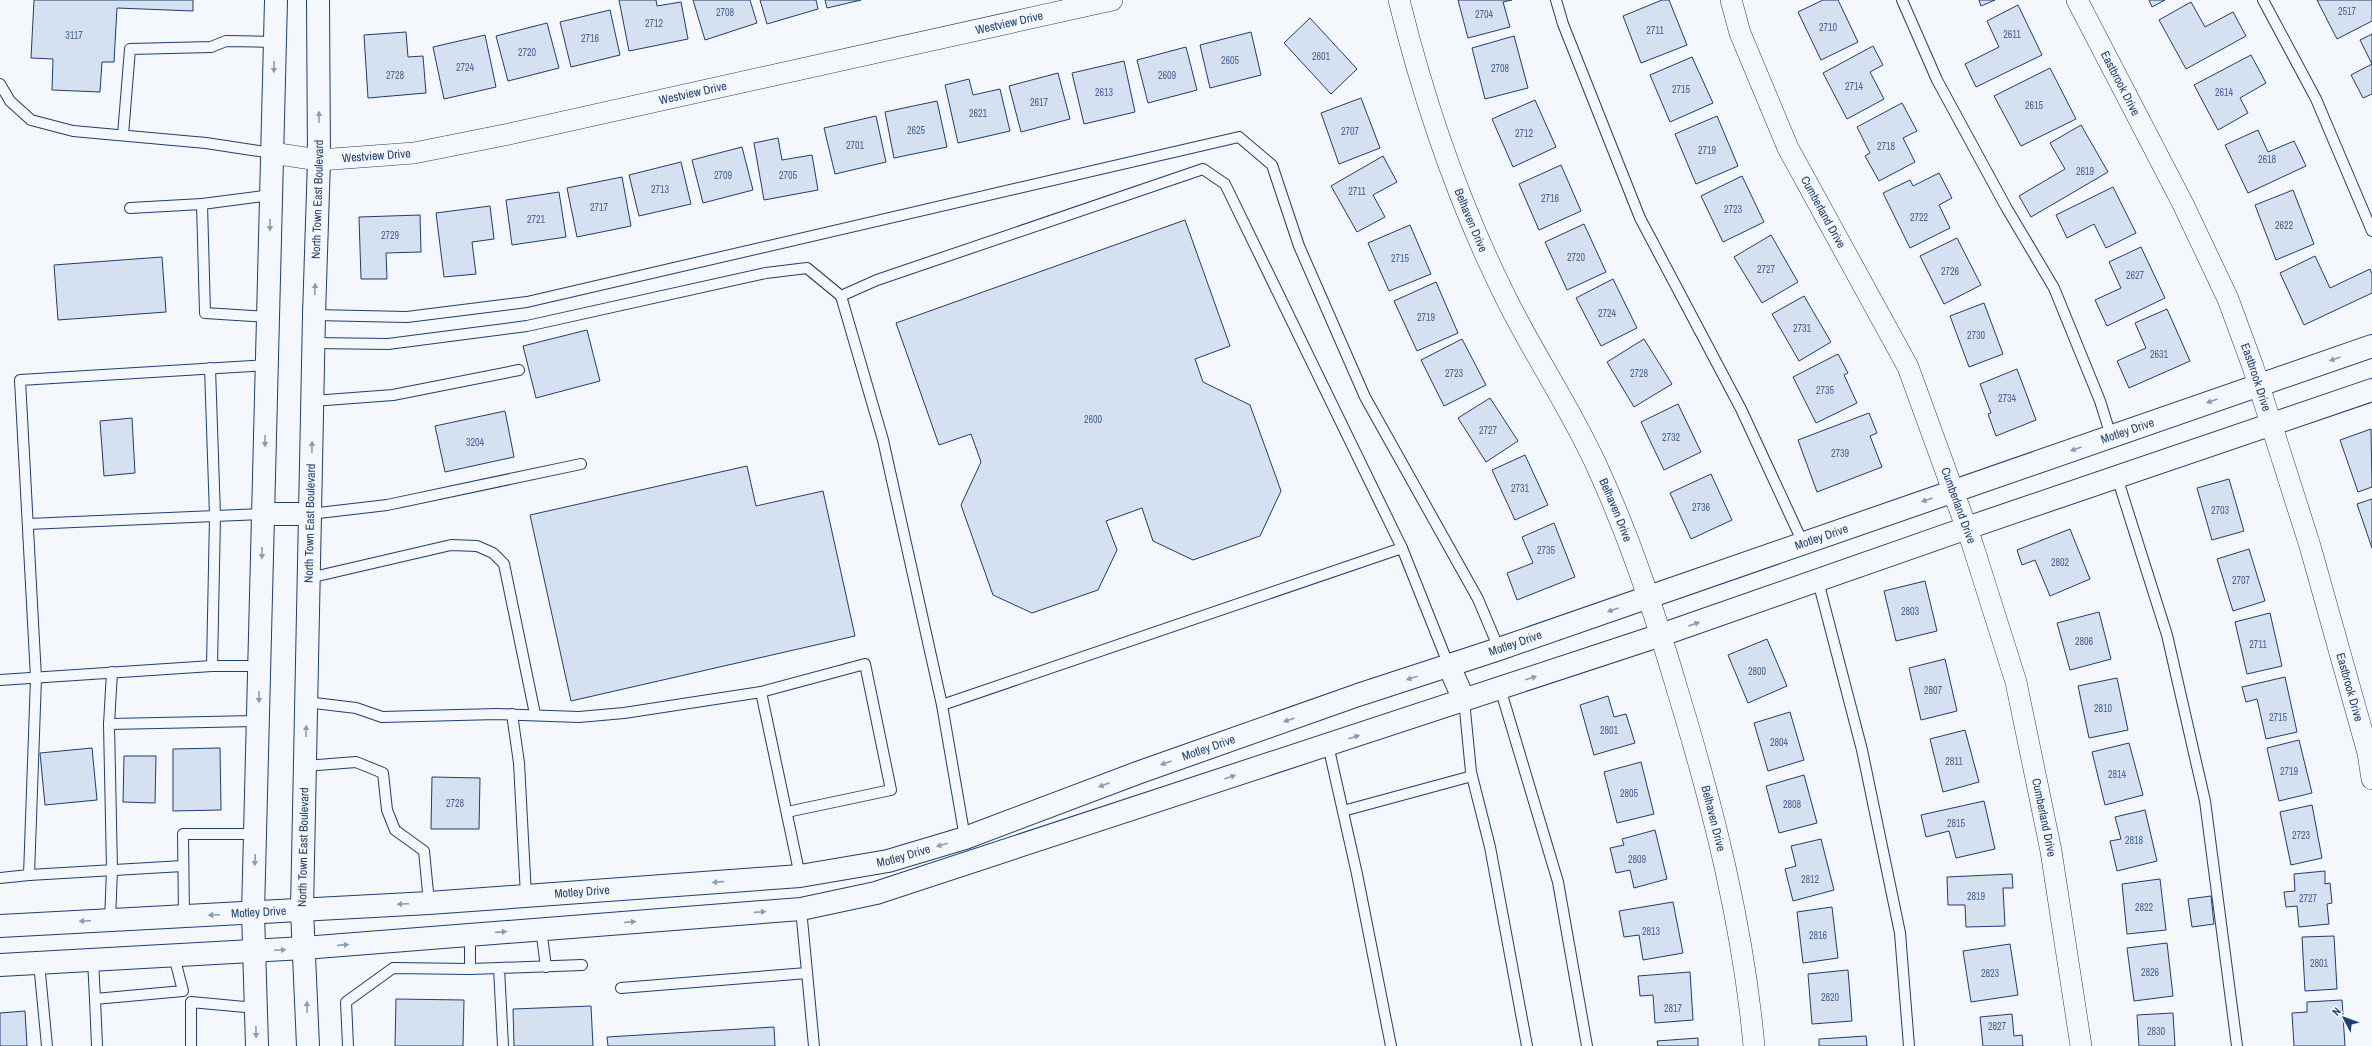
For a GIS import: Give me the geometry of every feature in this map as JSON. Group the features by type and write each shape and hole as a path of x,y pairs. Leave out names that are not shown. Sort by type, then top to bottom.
{"main road":[{"path":"256,1046 253,913 276,0"},
{"name":"North Town East Boulevard","path":"308,1046 302,910 314,315 319,160 318,0"},
{"name":"Motley Drive","path":"0,926 429,903 800,876 898,858 965,838 1140,772 1650,597 2372,346"},
{"path":"0,965 304,948 801,909 876,893 1661,635 1967,528 2372,390"},
{"path":"263,514 310,514"},
{"path":"1449,666 1464,700"},
{"path":"800,876 801,909"}],"street":[{"name":"Westview Drive","path":"272,153 319,160 414,153 494,137 1112,0"},
{"name":"Belhaven Drive","path":"1399,0 1412,53 1466,210 1504,296 1598,468 1650,597 1706,783 1724,864 1750,1000 1754,1046"},
{"name":"Cumberland Drive","path":"1730,0 1740,33 1788,148 1908,367 1967,528 2016,682 2051,851 2081,1046"},
{"name":"Eastbrook Drive","path":"2077,0 2183,204 2228,299 2259,385 2270,424 2310,546 2368,753 2372,779"}],"lane":[{"path":"1556,0 1563,24 1640,218 1741,409 1803,543"},
{"path":"1902,0 1937,80 2006,207 2054,288 2100,401 2111,436"},
{"path":"2263,0 2316,99 2372,231"},
{"path":"123,135 130,49 211,47 226,41 275,42"},
{"path":"0,84 10,101 31,120 73,131 206,143 272,153"},
{"path":"314,315 407,317 527,302 1239,137 1272,165 1299,246 1365,397 1478,599 1499,649"},
{"path":"841,296 877,280 1203,169 1225,184 1402,548 1449,666"},
{"path":"130,208 202,204 271,195"},
{"path":"202,204 205,313 268,317"},
{"path":"314,343 388,344 527,326 766,272 808,268 841,296 882,440 942,705 965,838"},
{"path":"29,875 36,678 20,380 267,365"},
{"path":"210,368 215,516 212,666"},
{"path":"313,401 393,395 519,370"},
{"path":"310,514 388,505 580,464"},
{"path":"2117,477 2167,635 2205,801 2237,1046"},
{"path":"28,524 263,514"},
{"path":"309,578 451,545 477,546 492,553 504,564 535,714"},
{"path":"942,705 1402,548"},
{"path":"1818,581 1862,750 1900,933 1909,1046"},
{"path":"306,702 356,708 382,717 512,714 579,717 624,713 761,692 865,664 891,790 787,812"},
{"path":"0,680 212,666 260,666"},
{"path":"110,920 112,870 109,724 112,672"},
{"path":"1500,688 1558,882 1587,1046"},
{"path":"761,692 800,876"},
{"path":"1464,700 1472,776 1490,847 1527,1046"},
{"path":"512,714 519,762 526,896"},
{"path":"109,724 258,721"},
{"path":"1328,745 1391,1046"},
{"path":"305,766 356,762 383,772 386,810 395,830 424,851 429,903"},
{"path":"1343,811 1472,776"},
{"path":"184,917 183,834 256,834"},
{"path":"0,878 183,866"},
{"path":"801,909 814,1046"},
{"path":"541,929 546,967"},
{"path":"470,935 470,968"},
{"path":"174,956 183,990 191,1002 191,1046"},
{"path":"93,960 97,1046"},
{"path":"39,963 47,1046"},
{"path":"348,1046 346,1002 393,968 499,968 582,965"},
{"path":"499,968 503,1046"},
{"path":"621,988 807,973"},
{"path":"95,999 183,990"},
{"path":"191,1002 256,1008"}],"building":[{"path":"34,0 193,0 193,11 117,8 114,62 102,62 100,92 52,90 53,59 31,58"},
{"path":"619,0 656,0 657,6 681,2 688,39 629,51"},
{"path":"693,0 750,0 757,23 705,40"},
{"path":"760,0 816,0 818,9 767,24"},
{"path":"825,0 861,0 827,8"},
{"path":"1458,0 1512,0 1503,2 1510,27 1468,38"},
{"path":"1662,0 1669,0 1687,45 1641,63 1623,16"},
{"path":"1823,0 1838,0 1858,42 1821,60 1798,12"},
{"path":"1979,0 1995,0 1981,6"},
{"path":"2149,0 2165,0 2152,7"},
{"path":"2317,0 2372,0 2372,21 2337,39"},
{"path":"2191,2 2205,27 2233,12 2246,36 2186,69 2159,20"},
{"path":"2018,5 2042,55 1976,87 1965,64 1999,47 1987,21"},
{"path":"610,10 620,55 571,67 560,22"},
{"path":"1310,18 1357,69 1331,94 1284,43"},
{"path":"547,23 559,68 508,81 496,36"},
{"path":"406,32 408,57 423,56 426,93 368,98 364,35"},
{"path":"1251,32 1261,75 1210,88 1200,45"},
{"path":"2372,34 2372,64 2360,40"},
{"path":"485,35 496,87 444,99 433,47"},
{"path":"1514,36 1528,88 1485,99 1472,48"},
{"path":"1873,46 1883,65 1870,72 1884,99 1847,119 1823,73"},
{"path":"1186,47 1197,90 1148,103 1137,60"},
{"path":"2251,55 2266,83 2240,98 2248,113 2218,130 2194,85"},
{"path":"1692,57 1713,103 1670,122 1650,75"},
{"path":"1124,61 1135,112 1084,124 1072,73"},
{"path":"2372,64 2372,94 2363,98 2351,75"},
{"path":"2050,68 2076,119 2021,146 1994,96"},
{"path":"1058,73 1070,119 1021,132 1009,86"},
{"path":"969,79 973,95 1000,89 1010,131 958,143 945,85"},
{"path":"1361,98 1380,148 1339,164 1321,113"},
{"path":"1535,100 1556,147 1513,167 1492,119"},
{"path":"937,101 947,147 894,158 885,112"},
{"path":"1902,103 1917,131 1903,138 1915,162 1879,181 1865,156 1870,153 1857,127"},
{"path":"876,116 886,162 835,174 824,128"},
{"path":"1717,116 1738,166 1696,184 1675,134"},
{"path":"2081,125 2108,172 2031,217 2019,196 2065,169 2050,143"},
{"path":"2258,130 2268,152 2294,141 2306,166 2248,193 2225,145"},
{"path":"778,138 782,160 812,155 818,190 764,200 754,143"},
{"path":"742,147 753,190 703,203 692,160"},
{"path":"1383,156 1397,182 1373,195 1385,217 1357,232 1331,186"},
{"path":"681,162 691,204 639,216 629,175"},
{"path":"1561,165 1581,211 1539,230 1519,184"},
{"path":"1939,173 1952,198 1939,205 1950,228 1910,248 1883,193 1910,180 1913,186"},
{"path":"1742,176 1764,222 1723,242 1701,196"},
{"path":"622,177 631,226 577,237 567,188"},
{"path":"2113,187 2136,233 2106,248 2094,224 2067,238 2056,215"},
{"path":"2293,190 2314,244 2276,260 2255,205"},
{"path":"559,192 566,237 512,245 506,200"},
{"path":"490,206 494,239 472,242 476,274 444,277 436,213"},
{"path":"420,215 421,252 386,253 387,279 361,279 359,217"},
{"path":"1185,220 1230,346 1195,359 1203,382 1250,405 1281,491 1260,536 1193,560 1153,541 1142,508 1106,521 1117,550 1098,590 1032,613 993,595 961,505 981,462 971,434 939,445 896,323"},
{"path":"1584,224 1606,272 1567,290 1545,242"},
{"path":"1410,225 1431,274 1389,291 1368,243"},
{"path":"1771,235 1798,282 1762,303 1734,257"},
{"path":"1957,238 1981,285 1944,304 1920,256"},
{"path":"2141,247 2165,298 2107,326 2095,300 2121,288 2109,262"},
{"path":"2315,256 2330,288 2370,269 2372,274 2372,293 2304,325 2280,273"},
{"path":"162,257 166,312 58,320 54,265"},
{"path":"1613,279 1637,328 1601,346 1576,298"},
{"path":"1436,282 1458,333 1417,351 1394,301"},
{"path":"1804,296 1831,342 1799,361 1772,314"},
{"path":"1984,303 2003,354 1969,367 1950,316"},
{"path":"2167,309 2190,361 2129,388 2117,361 2146,348 2135,323"},
{"path":"587,330 600,381 536,398 523,346"},
{"path":"1462,339 1486,385 1444,406 1421,360"},
{"path":"1644,339 1672,384 1634,407 1607,362"},
{"path":"1838,354 1848,373 1844,375 1857,403 1816,423 1793,377"},
{"path":"2017,369 2036,420 1996,436 1988,414 1991,413 1980,384"},
{"path":"1490,398 1518,441 1486,462 1458,418"},
{"path":"1678,404 1701,452 1664,470 1641,422"},
{"path":"505,411 514,457 445,472 435,426"},
{"path":"1869,413 1877,433 1870,436 1882,467 1817,492 1798,440"},
{"path":"132,418 135,473 104,476 100,421"},
{"path":"2371,429 2372,487 2358,492 2340,440"},
{"path":"1525,455 1548,505 1515,520 1492,470"},
{"path":"747,466 756,506 823,491 855,636 571,701 530,515"},
{"path":"1711,474 1732,520 1691,539 1670,493"},
{"path":"2229,479 2244,531 2212,540 2197,488"},
{"path":"2372,499 2372,548 2357,504"},
{"path":"1554,523 1575,577 1517,600 1507,573 1533,563 1522,537"},
{"path":"2070,529 2090,579 2050,596 2035,560 2022,565 2017,550"},
{"path":"2249,549 2265,601 2233,611 2217,559"},
{"path":"1925,581 1937,631 1896,641 1884,591"},
{"path":"2099,612 2111,659 2070,670 2057,623"},
{"path":"2270,613 2282,666 2247,674 2235,622"},
{"path":"1767,639 1787,686 1748,703 1728,655"},
{"path":"1945,659 1957,711 1921,720 1909,668"},
{"path":"2285,677 2297,732 2266,739 2257,699 2246,702 2242,687"},
{"path":"2117,678 2128,730 2089,738 2078,686"},
{"path":"1608,696 1614,717 1626,714 1635,743 1594,755 1580,705"},
{"path":"1790,712 1804,760 1768,771 1754,723"},
{"path":"1965,730 1979,782 1943,792 1930,739"},
{"path":"2299,740 2312,793 2279,801 2267,748"},
{"path":"2129,743 2143,795 2105,805 2092,752"},
{"path":"92,748 97,800 45,805 40,753"},
{"path":"220,748 221,810 173,811 173,749"},
{"path":"124,756 156,756 155,803 123,802"},
{"path":"1641,762 1654,814 1617,823 1604,772"},
{"path":"1804,775 1817,823 1779,833 1766,786"},
{"path":"432,777 480,778 479,829 431,829"},
{"path":"1984,801 1995,849 1956,858 1949,831 1926,837 1921,815"},
{"path":"2312,805 2322,858 2291,865 2280,812"},
{"path":"2145,810 2157,861 2117,871 2110,841 2121,839 2115,817"},
{"path":"1655,830 1667,879 1634,888 1630,870 1616,873 1610,848 1624,845 1622,839"},
{"path":"1821,839 1834,890 1793,901 1785,869 1796,866 1791,846"},
{"path":"2325,871 2325,884 2330,883 2332,903 2327,904 2329,924 2299,927 2297,906 2286,907 2284,892 2295,891 2294,874"},
{"path":"2012,874 2013,888 2003,888 2005,926 1966,927 1965,905 1948,905 1947,877"},
{"path":"2160,879 2166,930 2127,934 2122,884"},
{"path":"2211,896 2214,924 2192,927 2188,899"},
{"path":"1673,902 1683,953 1643,960 1639,935 1624,937 1619,911"},
{"path":"1832,907 1838,958 1803,963 1797,912"},
{"path":"2334,936 2337,989 2305,991 2302,937"},
{"path":"2167,943 2173,996 2134,1001 2127,948"},
{"path":"2010,944 2018,995 1971,1002 1963,951"},
{"path":"1848,970 1852,1021 1812,1024 1808,974"},
{"path":"1690,972 1693,1020 1655,1023 1653,995 1640,996 1638,976"},
{"path":"396,999 464,1000 463,1046 395,1046"},
{"path":"2342,1000 2345,1046 2294,1046 2292,1013 2307,1012 2307,1002"},
{"path":"591,1006 593,1046 514,1046 513,1009"},
{"path":"25,1011 27,1046 0,1046 0,1013"},
{"path":"2173,1013 2175,1046 2139,1046 2137,1015"},
{"path":"2012,1014 2014,1036 2022,1035 2023,1046 1983,1046 1980,1017"},
{"path":"774,1027 775,1046 608,1046 607,1037"},
{"path":"1866,1036 1867,1046 1819,1046 1819,1039"},
{"path":"1698,1038 1698,1046 1658,1046 1657,1041"}]}
